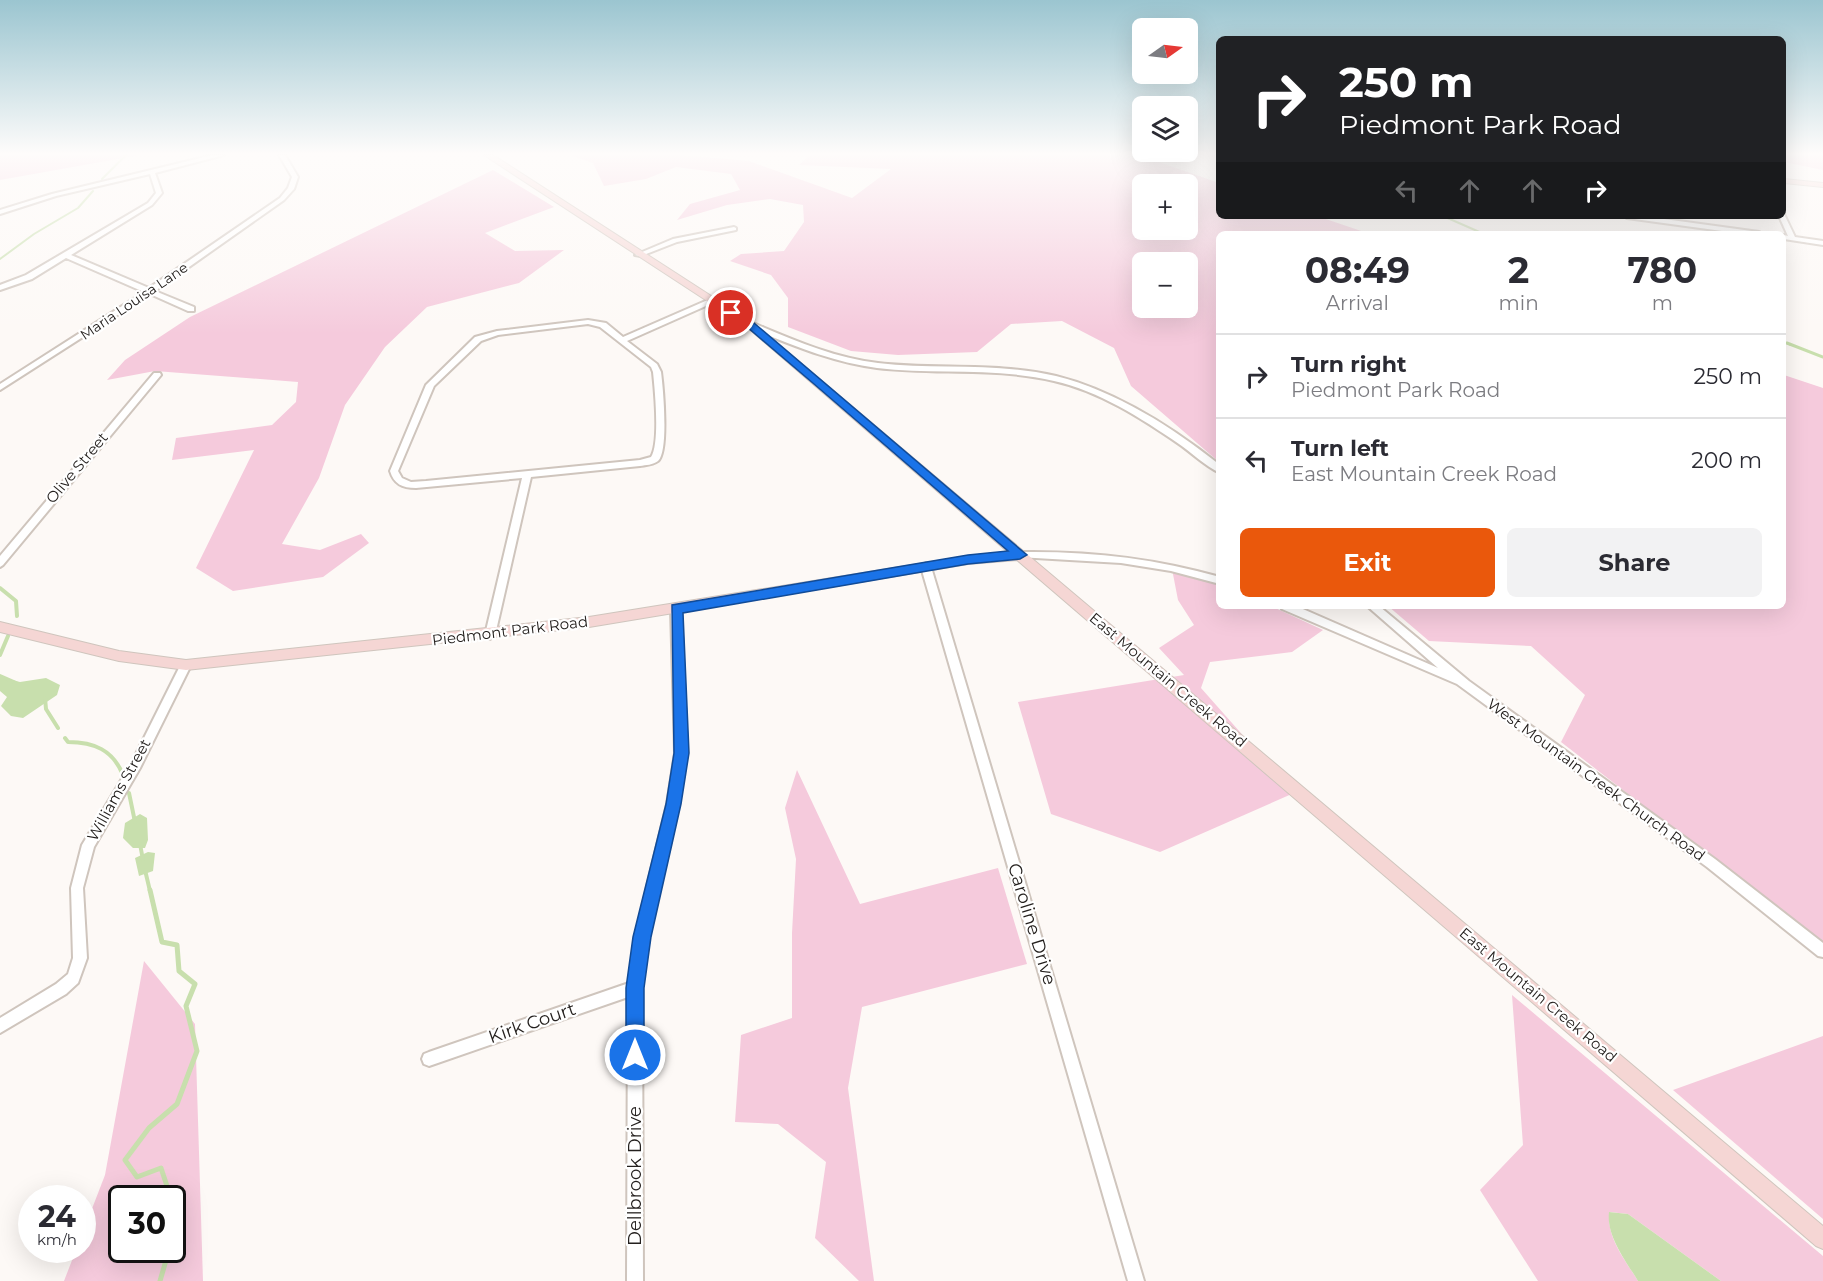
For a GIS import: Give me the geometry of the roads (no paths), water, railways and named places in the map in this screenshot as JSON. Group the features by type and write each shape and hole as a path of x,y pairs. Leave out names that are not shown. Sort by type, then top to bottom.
{"main road":[{"name":"East Mountain Creek Road","path":"578,215 750,325 1823,1239"},
{"name":"Piedmont Park Road","path":"0,627 119,656 186,665 490,634 676,609 926,567 1020,555"}],"street":[{"path":"0,288 29,277 131,215"},
{"name":"Maria Louisa Lane","path":"0,388 26,374 258,215"},
{"path":"1650,219 1737,231"},
{"path":"1783,219 1793,239"},
{"path":"639,255 675,240 734,228"},
{"path":"1786,237 1823,243"},
{"path":"66,255 191,309"},
{"path":"622,340 713,301"},
{"path":"588,322 603,325 654,366 657,372 657,457 640,464 527,474 409,485 400,482 394,474 430,385 478,339 492,334 588,322"},
{"path":"750,325 821,353 852,361 894,366 1017,373 1071,382 1114,401 1216,467"},
{"name":"Olive Street","path":"0,563 157,375"},
{"path":"490,634 527,474"},
{"path":"1020,555 1128,559 1216,580"},
{"name":"Caroline Drive","path":"926,567 1136,1281"},
{"name":"Dellbrook Drive","path":"635,1281 635,988 642,937 673,804 681,753 676,609"},
{"path":"1293,609 1417,665 1466,684"},
{"name":"West Mountain Creek Church Road","path":"1376,609 1466,684 1711,863 1823,951"},
{"name":"Williams Street","path":"0,1026 61,989 73,978 80,958 77,888 88,845 136,765 186,665"},
{"name":"Kirk Court","path":"429,1059 635,988"}],"waterway":[{"path":"0,259 34,234 67,215"},
{"path":"1450,219 1477,231"},
{"path":"1786,343 1791,345"},
{"path":"1787,343 1823,357"},
{"path":"0,588 16,601 17,616"},
{"path":"0,655 8,636"},
{"path":"0,676 16,683"},
{"path":"45,698 46,709 58,728"},
{"path":"65,738 68,742 77,742 102,749 114,759 123,775"},
{"path":"129,793 135,822"},
{"path":"140,844 143,860"},
{"path":"145,870 150,891"},
{"path":"150,890 162,942 177,945 179,971 195,984 186,1006 197,1051 177,1104 149,1128 125,1160 137,1177 161,1168 167,1185"},
{"path":"160,1281 165,1263"}]}
